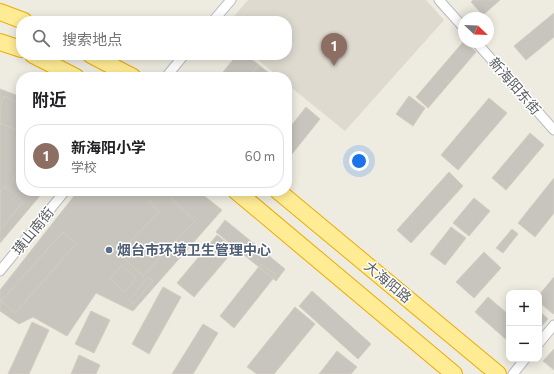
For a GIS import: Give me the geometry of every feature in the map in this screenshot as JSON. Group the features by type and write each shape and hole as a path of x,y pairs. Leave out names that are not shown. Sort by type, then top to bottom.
{"highway":[{"path":"0,12 16,18"},
{"path":"0,42 16,47"},
{"path":"43,60 66,72"},
{"path":"101,60 123,72"},
{"name":"大海阳路","path":"242,196 454,374"},
{"name":"大海阳路","path":"284,196 498,374"}],"street":[{"path":"217,16 231,0"},
{"path":"439,0 458,21"},
{"name":"新海阳东街","path":"481,48 554,130"},
{"path":"170,72 180,60"},
{"name":"璜山南街","path":"0,271 61,196"},
{"path":"542,339 554,325"},
{"path":"513,374 523,362"}],"shaded area":[{"path":"248,0 426,0 444,20 345,131 292,88 292,72 273,72 258,60 292,60 292,16 234,16"}],"building":[{"path":"473,0 500,0 486,12 480,12 471,2"},
{"path":"554,13 554,37 526,60 514,46"},
{"path":"458,48 472,48 476,52 428,108 416,97"},
{"path":"233,60 252,60 259,65 253,72 223,72"},
{"path":"259,65 268,72 252,72"},
{"path":"0,89 16,95 16,196 40,196 0,243"},
{"path":"4,96 16,102 16,130 0,123 0,108"},
{"path":"409,96 425,108 413,126 396,114"},
{"path":"489,98 507,113 458,170 441,155"},
{"path":"306,107 320,119 292,154 292,125"},
{"path":"530,133 544,145 506,190 492,178"},
{"path":"449,172 463,186 411,243 397,230"},
{"path":"16,174 16,181 12,178"},
{"path":"554,178 554,213 535,237 518,223"},
{"path":"5,186 23,202 0,230 0,192"},
{"name":"烟台市环境卫生管理中心","path":"74,196 204,196 222,210 133,311 96,293 67,336 33,317 19,324 0,311 0,290"},
{"path":"154,196 169,196 195,221 143,276 119,253 159,212 149,202"},
{"path":"474,198 490,211 469,236 453,223"},
{"path":"225,220 285,269 276,281 216,232"},
{"path":"451,227 466,238 445,265 430,254"},
{"path":"512,229 518,234 503,253 496,248"},
{"path":"63,232 76,244 15,313 1,301"},
{"path":"217,235 235,249 194,297 177,283"},
{"path":"484,252 501,268 474,298 456,282"},
{"path":"261,264 276,275 234,328 220,316"},
{"path":"122,265 136,278 125,292 110,279"},
{"path":"148,277 153,281 133,304 129,300"},
{"path":"554,277 553,314 542,305 542,291"},
{"path":"163,287 181,297 149,354 132,344"},
{"path":"312,291 371,344 358,359 299,306"},
{"path":"488,297 506,312 506,339 475,312"},
{"path":"295,307 315,324 274,374 257,374 247,367"},
{"path":"91,311 110,320 94,353 75,344"},
{"path":"542,314 548,319 542,326"},
{"path":"32,322 49,330 29,374 8,374"},
{"path":"203,324 218,333 193,374 172,374"},
{"path":"554,349 554,370 543,361"},
{"path":"337,351 357,367 351,374 319,374"},
{"path":"79,355 100,365 96,374 71,374"}],"place":[{"name":"新海阳小学","path":"334,66"},
{"name":"烟台市环境卫生管理中心","path":"109,250"}]}
